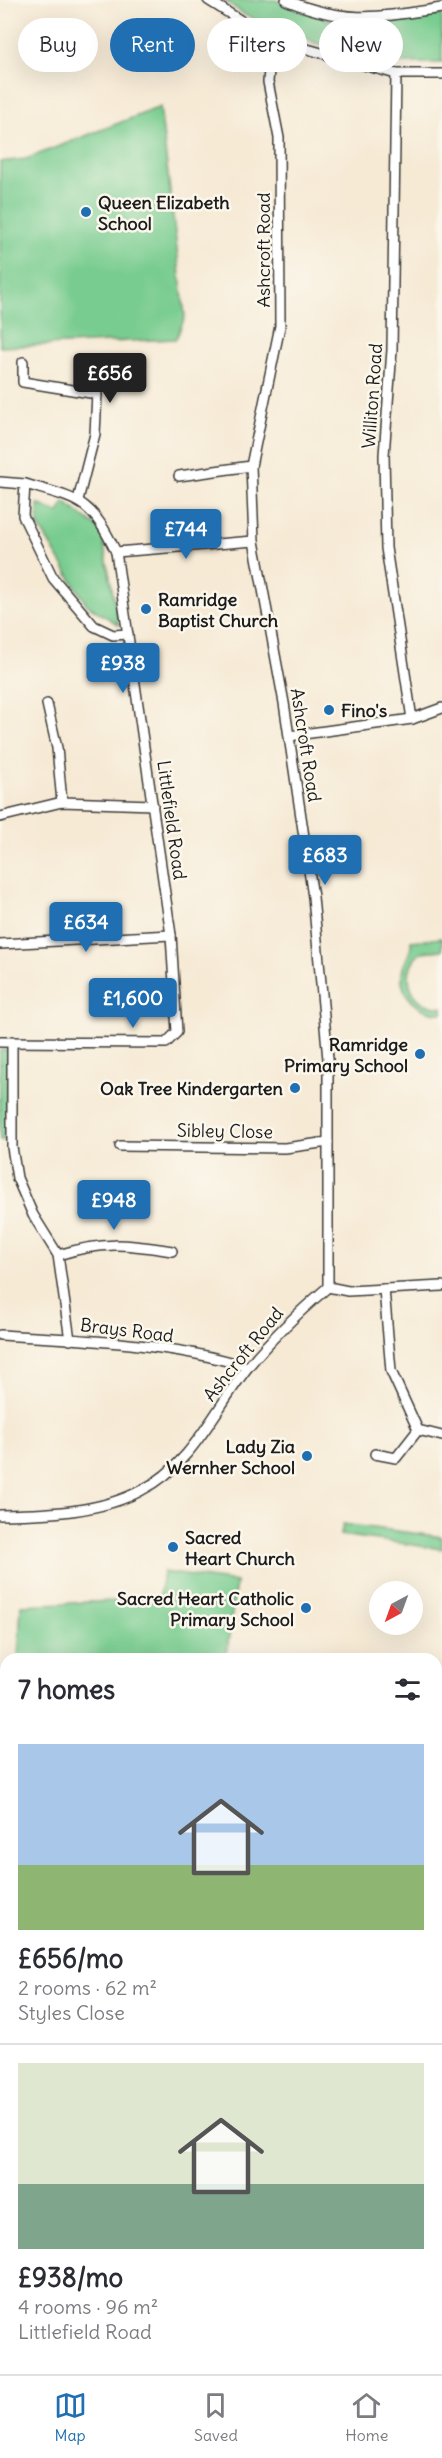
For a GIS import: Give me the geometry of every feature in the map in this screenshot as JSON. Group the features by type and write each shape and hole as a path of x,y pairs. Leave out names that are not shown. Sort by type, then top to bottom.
{"street":[{"path":"208,0 237,18"},
{"path":"286,0 331,16 369,19 442,8"},
{"path":"307,49 396,74 442,74"},
{"name":"Ashcroft Road","path":"0,1515 96,1507 143,1490 164,1477 183,1459 248,1367 283,1326 328,1287 328,1059 313,897 289,736 254,541 251,466 280,326 279,138 268,82 269,72"},
{"name":"Williton Road","path":"396,74 393,327 385,433 386,536 412,719"},
{"path":"24,362 23,382 97,394 95,434 78,500"},
{"path":"179,476 251,466"},
{"name":"Littlefield Road","path":"0,482 25,484 78,500 101,522 116,552 171,935 177,1032 166,1043 0,1042"},
{"path":"25,484 23,516 53,578 94,626 113,635 128,633"},
{"path":"116,552 254,541"},
{"path":"47,704 57,748 62,802"},
{"path":"289,736 412,719 442,708"},
{"path":"0,817 62,802 153,805"},
{"path":"0,944 171,935"},
{"path":"12,1041 12,1147 17,1178 33,1215 58,1255 70,1340"},
{"name":"Sibley Close","path":"120,1146 285,1148 328,1142"},
{"path":"0,1146 12,1147"},
{"path":"58,1255 88,1246 123,1244 172,1251"},
{"path":"328,1287 348,1291 442,1286"},
{"path":"384,1289 391,1371 418,1430"},
{"name":"Brays Road","path":"0,1335 121,1343 248,1367"},
{"path":"418,1430 442,1436"},
{"path":"375,1454 396,1458 418,1430"}],"green space":[{"path":"224,0 276,0 291,8 326,18 319,18 319,44 307,40 307,18 252,18"},
{"path":"442,14 442,63 403,63 403,20"},
{"name":"Queen Elizabeth School","path":"160,107 185,317 176,339 0,347 0,162 26,159"},
{"path":"64,502 101,530 119,625 87,605 38,525 38,504 59,513"},
{"path":"442,938 442,950 421,952 414,960 409,978 415,995 422,1002 431,1006 442,1007 442,1013 425,1010 411,1000 406,994 402,977 403,968 411,949 411,941"},
{"path":"0,1050 7,1050 6,1140 0,1140"},
{"path":"343,1524 442,1537 442,1549 341,1535"},
{"path":"163,1572 236,1582 227,1653 18,1653 21,1605 159,1599"}],"place":[{"name":"Queen Elizabeth School","path":"86,212"},
{"name":"Ramridge Baptist Church","path":"146,609"},
{"name":"Fino's","path":"329,710"},
{"name":"Ramridge Primary School","path":"420,1054"},
{"name":"Oak Tree Kindergarten","path":"295,1088"},
{"name":"Lady Zia Wernher School","path":"307,1456"},
{"name":"Sacred Heart Church","path":"173,1547"},
{"name":"Sacred Heart Catholic Primary School","path":"306,1608"}]}
